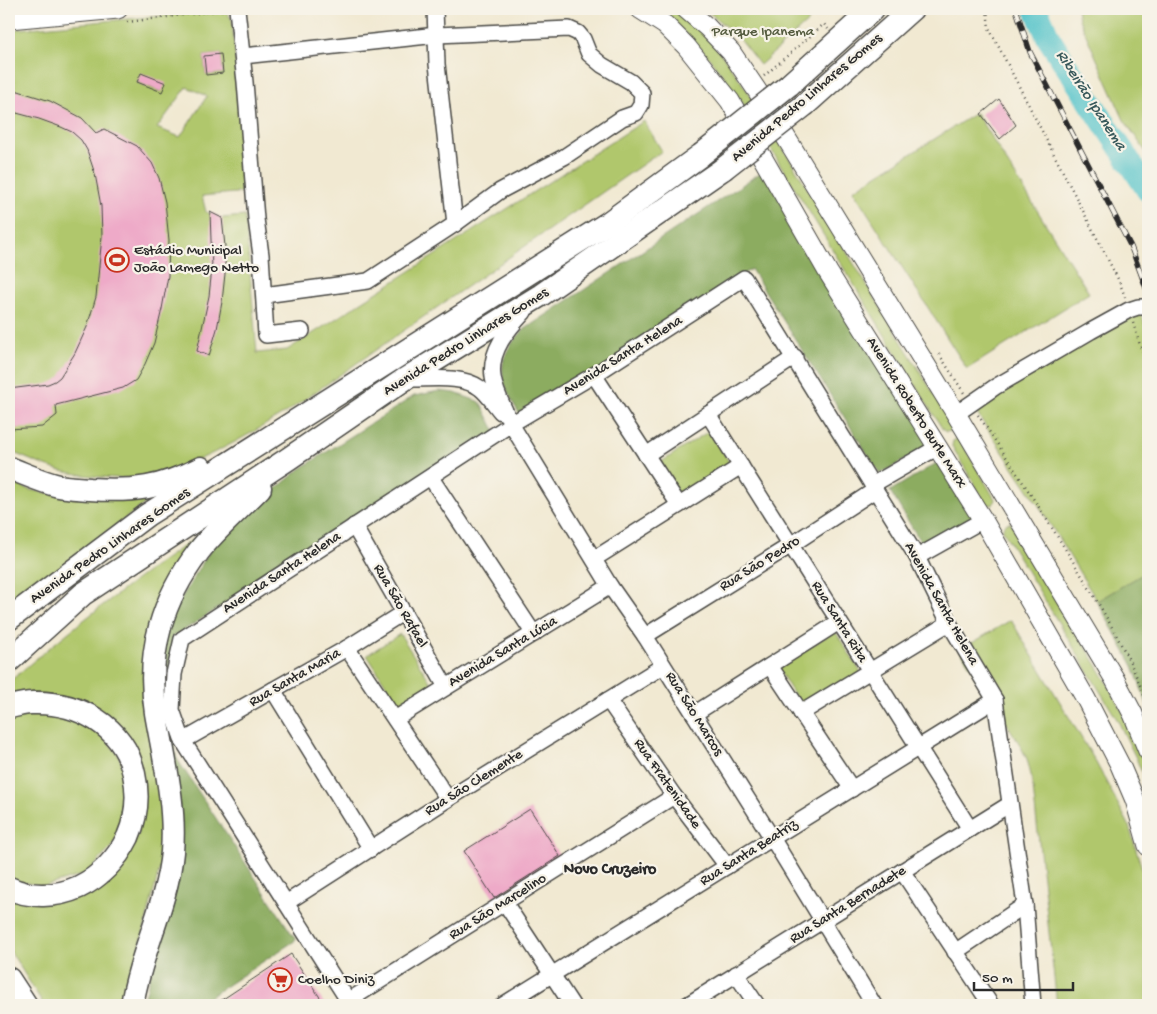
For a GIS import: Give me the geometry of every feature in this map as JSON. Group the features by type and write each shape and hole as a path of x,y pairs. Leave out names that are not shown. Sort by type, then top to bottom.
{"highway":[{"name":"Avenida Pedro Linhares Gomes","path":"9,619 147,515 608,223 701,155 788,85 873,9"},
{"name":"Avenida Pedro Linhares Gomes","path":"9,661 83,594 288,459 405,379 541,295 723,169 806,104 912,9"},
{"path":"9,468 60,486 135,490 159,485 184,476 312,412"},
{"path":"132,1005 139,972 168,880 172,851 169,789 152,686 155,649 161,620 170,598 200,550 288,459"},
{"path":"9,707 29,703 52,704 76,709 100,721 118,737 131,760 136,784 137,806 131,830 121,851 109,866 88,883 69,891 45,895 18,892 9,888"},
{"path":"9,979 26,1005"}],"main road":[{"path":"9,19 118,9"},
{"name":"Avenida Roberto Burle Marx","path":"640,9 664,25 686,46 730,101 828,272 983,520 1100,725 1135,800 1148,846"},
{"path":"686,9 707,26 731,52 758,92 956,414 1114,678 1133,714 1148,751"},
{"path":"938,447 966,431"},
{"path":"983,520 1006,499"}],"street":[{"path":"237,9 243,56 266,334 302,331"},
{"path":"435,9 437,64 455,224"},
{"path":"243,56 436,34 569,29 578,33 583,39 589,54 602,65 631,82 642,93 641,105 636,113 622,118 564,157 500,191 455,224 368,281 264,295"},
{"name":"Avenida Santa Helena","path":"350,1003 183,741 172,710 174,674 182,638 431,478 511,424 594,375 744,278 916,557 949,622 995,700 1025,905 1033,1005"},
{"path":"511,424 499,398 493,376 494,360 502,339 511,326 541,295"},
{"path":"956,414 996,387 1129,310 1138,307 1148,307"},
{"path":"646,455 794,357"},
{"path":"594,375 679,506"},
{"path":"405,379 446,378 465,381 484,392 511,424"},
{"name":"Rua Santa Rita","path":"708,414 970,829"},
{"name":"Rua São Marcos","path":"511,424 610,586 644,636 772,838 874,1005"},
{"name":"Rua São Pedro","path":"644,636 791,545 938,447"},
{"path":"594,559 741,466"},
{"path":"431,478 534,634"},
{"path":"916,557 983,520"},
{"name":"Rua São Rafael","path":"354,526 446,687"},
{"name":"Avenida Santa Lúcia","path":"395,718 610,586"},
{"name":"Rua Santa Maria","path":"183,741 347,648 404,612"},
{"path":"694,714 839,622"},
{"path":"801,714 949,622"},
{"path":"347,648 448,799"},
{"name":"Rua São Clemente","path":"286,903 448,799 663,666"},
{"path":"770,666 852,789"},
{"path":"273,690 371,849"},
{"name":"Rua Fratenidade","path":"608,700 674,796 726,866"},
{"name":"Rua Santa Beatriz","path":"503,1005 995,700"},
{"name":"Rua São Marcelino","path":"350,1003 674,796"},
{"name":"Rua Santa Bernadete","path":"687,1005 1010,804"},
{"path":"902,871 990,1005"},
{"path":"504,903 572,1005"},
{"path":"955,952 1025,905"},
{"path":"736,974 757,1005"}],"path":[{"path":"987,9 988,28 1120,280 1148,370"},
{"path":"763,77 824,24 831,33"}],"green space":[{"path":"654,9 675,9 702,32 725,59 751,96 954,427 950,431 946,432 943,430 742,102 692,39 668,18"},
{"name":"Parque Ipanema","path":"705,9 822,9 760,65 738,37"},
{"path":"1077,9 1148,9 1148,155 1124,120 1079,19"},
{"path":"223,10 227,12 232,20 246,192 202,196 206,212 222,218 245,216 257,353 287,350 644,121 662,151 291,409 243,438 189,464 154,475 110,478 66,472 9,451 9,30","holes":["221,54 223,73 206,75 204,56","137,82 165,84 161,92","187,87 207,96 180,137 157,128"]},
{"path":"976,113 1089,293 967,369 853,190"},
{"path":"763,171 933,444 880,474 751,269 524,421 505,385 503,363 514,341 525,329"},
{"path":"1138,307 1148,332 1148,571 1097,601 1039,506 970,403"},
{"path":"439,391 455,393 480,402 496,432 173,637 165,706 177,759 296,940 197,1005 143,1005 179,855 159,694 164,627 218,537 300,469 414,396"},
{"path":"709,431 733,468 682,500 658,464"},
{"path":"956,439 960,440 995,499 993,505 986,504 952,446 953,441"},
{"path":"940,461 975,519 925,549 890,491"},
{"path":"9,482 30,490 54,494 160,492 9,607 11,563"},
{"path":"1007,523 1011,523 1107,682 1148,761 1148,788 1118,721 1003,531 1003,527"},
{"path":"204,532 173,574 158,761 164,851 125,1005 44,1005 9,949 9,896 47,902 139,834 120,727 9,697 9,682 104,604"},
{"path":"1148,571 1148,707 1133,666 1097,601"},
{"path":"1011,620 1094,759 1128,823 1148,888 1148,1005 1057,1005 1032,779 1027,759 1019,743 960,650"},
{"path":"835,631 862,674 804,711 777,667"},
{"path":"400,634 433,686 400,707 367,655"},
{"path":"53,710 102,735 118,754 127,779 129,804 113,846 86,874 45,886 9,880 9,716"}],"building":[{"path":"221,54 223,73 206,75 204,56"},
{"path":"141,73 166,83 162,92 137,82"},
{"path":"9,88 50,101 82,118 96,133 104,129 137,146 152,163 159,178 165,202 169,240 168,276 154,343 136,380 123,388 56,405 57,415 42,427 9,429 9,389 48,384 55,381 60,377 75,353 87,327 96,297 102,236 101,206 95,174 87,150 81,140 72,132 61,127 9,111"},
{"path":"999,99 1016,125 1000,139 981,114"},
{"path":"210,212 222,218 225,274 217,329 209,356 197,351 209,296 212,268"},
{"path":"530,809 560,856 494,898 464,851"},
{"name":"Coelho Diniz","path":"291,954 325,1005 214,1005"}],"waterway":[{"name":"Ribeirão Ipanema","path":"1036,9 1049,39 1148,190"}],"railway":[{"path":"1016,9 1030,52 1131,247 1148,293"}],"place":[{"name":"Estádio Municipal João Lamego Netto","path":"117,260"},
{"name":"Coelho Diniz","path":"280,980"}],"district":[{"name":"Novo Cruzeiro","path":"610,870"}]}
